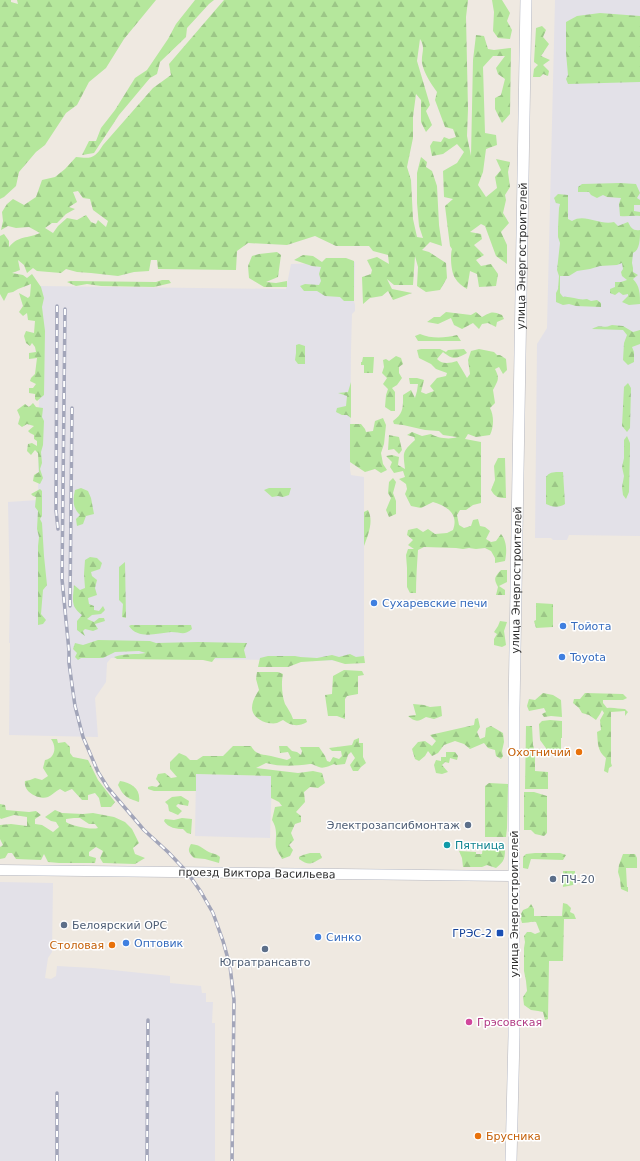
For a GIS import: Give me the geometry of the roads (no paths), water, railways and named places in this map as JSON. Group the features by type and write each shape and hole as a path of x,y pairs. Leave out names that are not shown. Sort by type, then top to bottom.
{"main road":[{"name":"улица Энергостроителей","path":"511,1161 514,1036 514,709 526,0"}],"street":[{"name":"проезд Виктора Васильева","path":"0,870 513,876"}],"railway":[{"path":"57,306 56,510 58,529"},
{"path":"65,309 62,579 69,663 75,706 83,737 98,772 108,788 144,830 187,872 213,913 223,941 230,966 234,1000 232,1161"},
{"path":"70,606 72,408"},
{"path":"147,1161 148,1020"},
{"path":"57,1093 57,1161"}],"place":[{"name":"Сухаревские печи","path":"374,603"},
{"name":"Тойота","path":"563,626"},
{"name":"Toyota","path":"562,657"},
{"name":"Охотничий","path":"579,752"},
{"name":"Электрозапсибмонтаж","path":"468,825"},
{"name":"Пятница","path":"447,845"},
{"name":"ПЧ-20","path":"553,879"},
{"name":"Белоярский ОРС","path":"64,925"},
{"name":"ГРЭС-2","path":"500,933"},
{"name":"Синко","path":"318,937"},
{"name":"Оптовик","path":"126,943"},
{"name":"Столовая","path":"112,945"},
{"name":"Югратрансавто","path":"265,949"},
{"name":"Грэсовская","path":"469,1022"},
{"name":"Брусника","path":"478,1136"}]}
